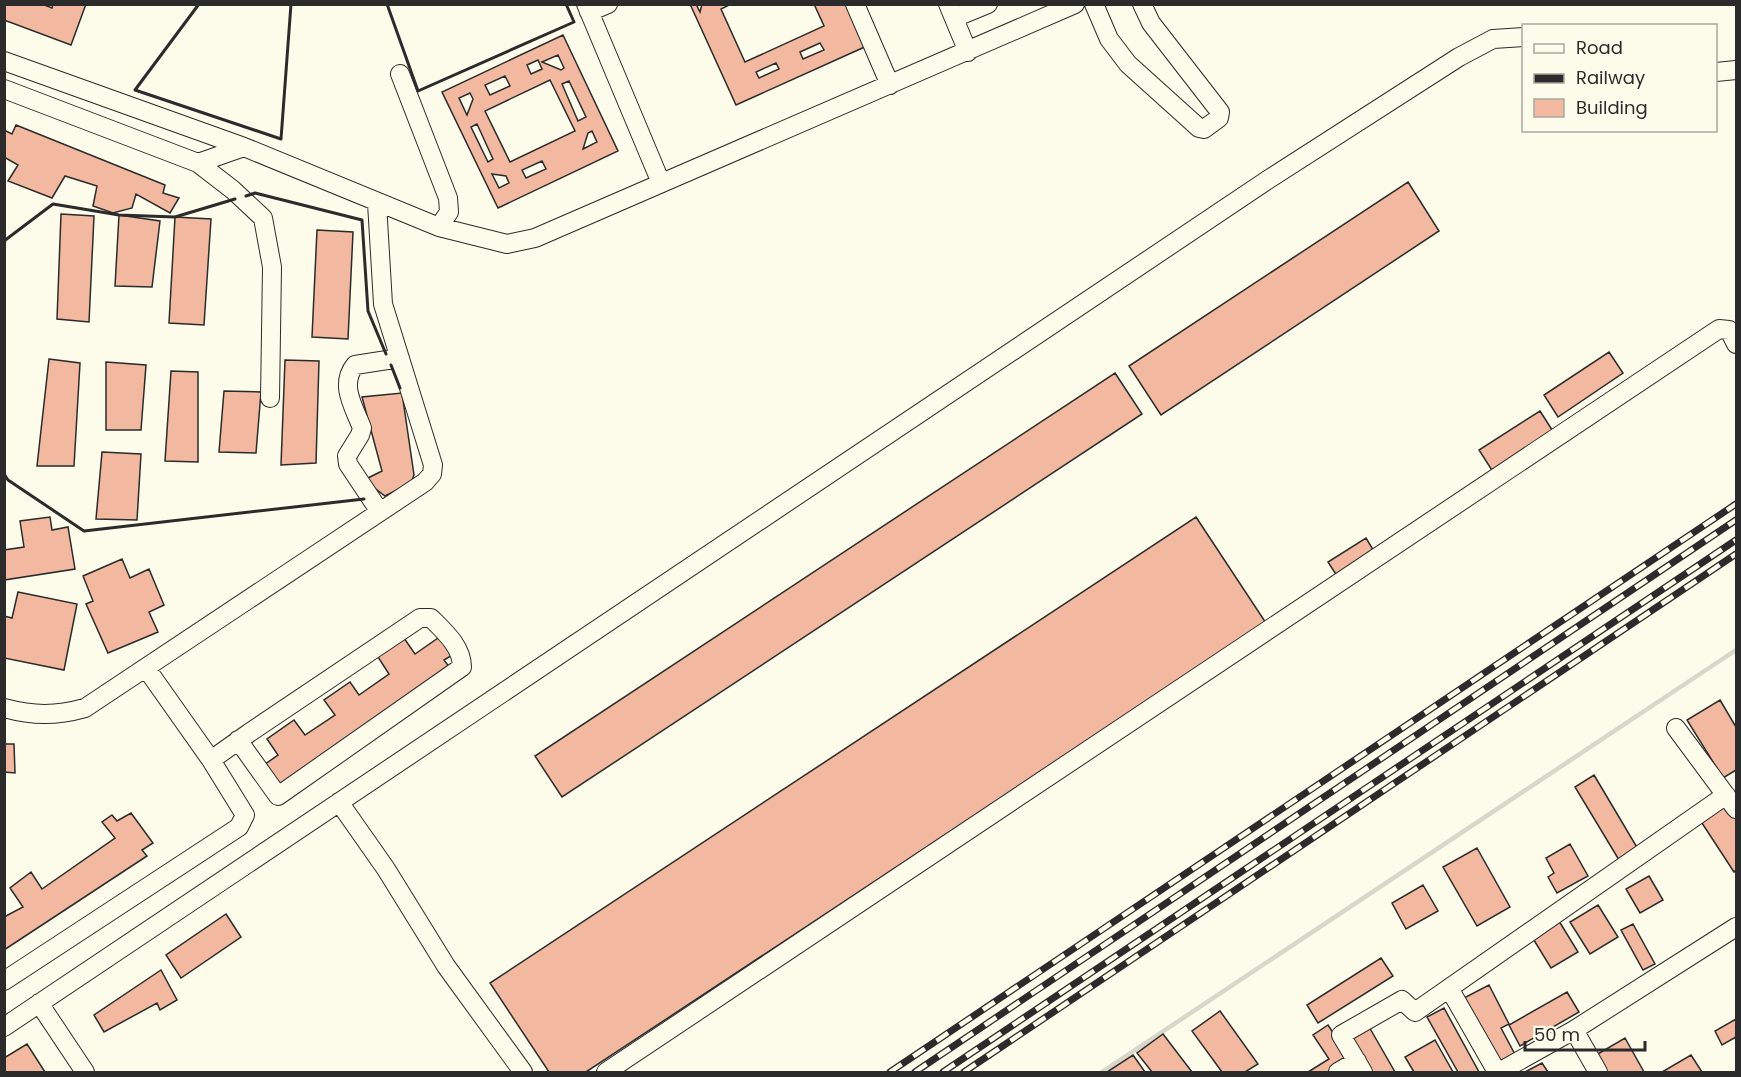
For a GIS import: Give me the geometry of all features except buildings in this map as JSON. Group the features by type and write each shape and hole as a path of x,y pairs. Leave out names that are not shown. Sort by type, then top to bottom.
{"street":[{"path":"608,4 588,8 661,183"},
{"path":"855,4 890,85"},
{"path":"968,52 951,11 988,4"},
{"path":"4,61 244,147 377,203 439,226 507,244 535,238 1075,4"},
{"path":"1094,4 1109,39 1128,64 1199,128 1204,129 1219,118 1220,112 1150,22 1142,4"},
{"path":"4,1027 1289,166 1459,57 1493,39 1522,37"},
{"path":"1717,72 1737,70"},
{"path":"400,74 448,198 449,213 439,226"},
{"path":"61,110 69,83"},
{"path":"4,89 198,163 234,190 263,218 272,267 270,398"},
{"path":"198,163 244,147"},
{"path":"4,708 41,715 59,715 85,708 425,482 432,474 433,465 383,304 377,203"},
{"path":"606,1072 1719,329 1729,330 1737,344"},
{"path":"380,512 348,464 347,456 362,428 346,383 348,373 355,365 400,358"},
{"path":"211,760 238,740 420,618 431,618 450,637 462,659 462,668 278,796 238,740"},
{"path":"4,981 239,827 245,815 211,760 146,668"},
{"path":"1338,1072 1360,1067 1341,1035 1402,1000 1415,1012 1731,802 1676,728"},
{"path":"339,802 386,869 446,966 523,1072"},
{"path":"1449,988 1498,1072 1574,1030 1737,927"},
{"path":"39,1003 85,1072"},
{"path":"1574,1030 1598,1072"}],"waterway":[{"path":"1102,1072 1736,650"}],"railway":[{"path":"890,1072 1736,504"},
{"path":"915,1072 1736,520"},
{"path":"943,1072 1736,540"},
{"path":"964,1072 1736,554"}],"wall":[{"path":"199,4 135,90 281,139 291,4"},
{"path":"387,4 418,91 574,22 566,4"},
{"path":"246,196 255,193 362,220 368,311 386,354"},
{"path":"4,241 53,204 119,215 175,217 235,199"},
{"path":"391,365 400,388"},
{"path":"4,474 8,480 84,531 364,499"}]}
